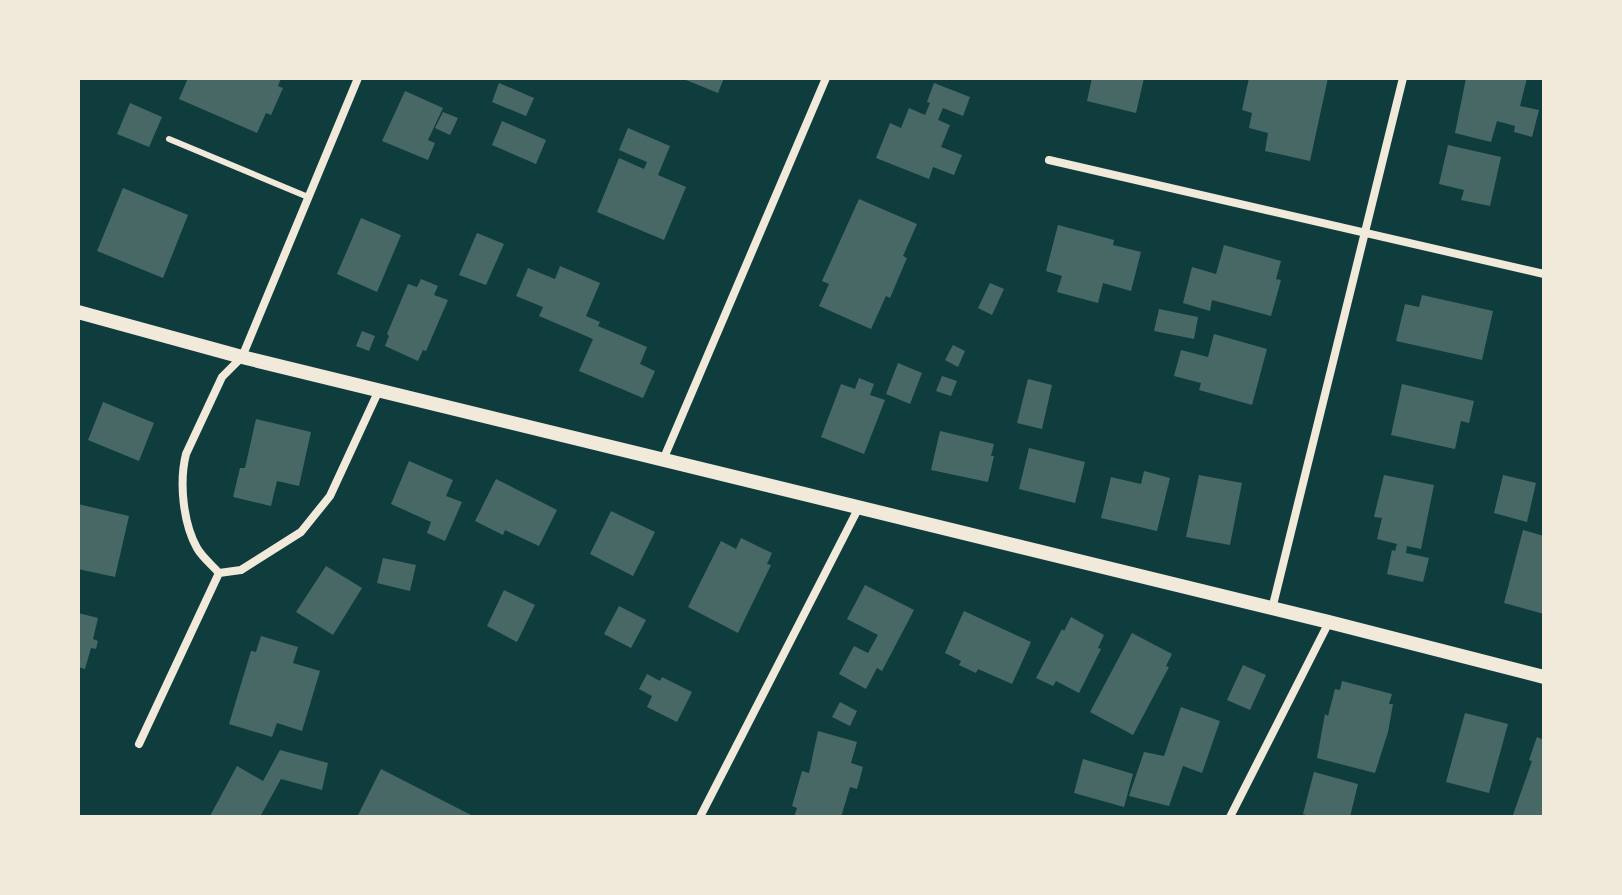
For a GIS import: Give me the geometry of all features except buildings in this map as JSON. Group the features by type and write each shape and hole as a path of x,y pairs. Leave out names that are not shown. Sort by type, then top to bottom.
{"street":[{"path":"219,573 197,549 183,503 182,467 222,377 242,357 358,78"},
{"path":"663,461 826,78"},
{"path":"1272,610 1403,78"},
{"path":"1049,160 1544,274"},
{"path":"78,312 242,357 1544,677"},
{"path":"219,573 241,570 301,532 330,496 379,390"},
{"path":"700,817 858,509"},
{"path":"139,744 219,573"},
{"path":"1230,817 1329,622"}],"lane":[{"path":"169,139 308,197"}]}
